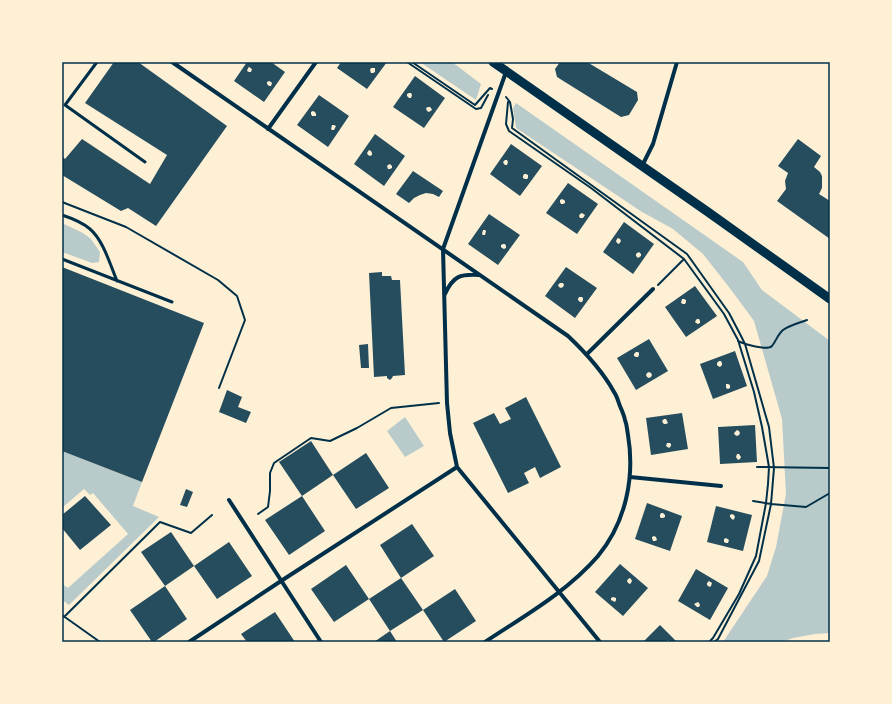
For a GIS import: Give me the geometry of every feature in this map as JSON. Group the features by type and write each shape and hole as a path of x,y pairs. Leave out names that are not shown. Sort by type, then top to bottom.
{"main road":[{"path":"493,62 830,299"}],"street":[{"path":"172,62 568,336 599,368 615,393 625,420 630,448 630,477 625,503 613,533 598,555 560,592 485,642"},
{"path":"268,129 316,62"},
{"path":"642,167 653,144 677,62"},
{"path":"507,72 443,249 447,403 450,433 457,466 600,642"},
{"path":"444,296 450,283 455,279 467,275 479,275"},
{"path":"587,354 653,289"},
{"path":"189,642 457,466"},
{"path":"630,477 721,486"},
{"path":"229,500 321,642"}],"lane":[{"path":"97,62 65,105 145,162"},
{"path":"62,215 90,228 98,239 117,281"},
{"path":"62,259 172,302"}],"path":[{"path":"407,62 476,109 481,108 491,92"},
{"path":"412,62 475,105 490,88 500,90 510,102 513,119 512,128 687,254 729,313 740,334 745,344 769,427 774,468 771,504 759,561 718,639 714,642"},
{"path":"508,102 506,124 509,131 591,188 684,259 724,314 738,340 754,392 769,467 766,503 756,556 739,594 713,638 709,642"},
{"path":"62,202 126,227 218,280 237,296 245,320 219,388"},
{"path":"653,289 684,259"},
{"path":"738,340 745,344 768,348 782,331 788,327 807,320"},
{"path":"258,514 268,507 270,473 274,463 311,438 330,441 357,428 391,408 447,403"},
{"path":"757,467 830,468"},
{"path":"753,501 806,507 830,493"},
{"path":"100,642 63,616 160,522 191,533 212,515"}],"shaded area":[{"path":"420,62 452,62 481,84 476,100"},
{"path":"516,103 743,262 762,290 830,341 830,633 793,638 781,642 723,642 767,576 776,547 786,494 782,419 754,321 703,254 673,229 642,212 516,128 513,108"},
{"path":"62,223 83,233 91,239 100,252 99,262 92,263 62,252"},
{"path":"405,417 424,446 405,457 387,431"},
{"path":"62,451 142,482 133,506 159,517 69,605 62,600 62,584 68,588 128,534 93,493 90,495 84,489 62,508"}],"building":[{"path":"114,62 138,62 227,126 156,226 128,208 121,211 62,175 62,156 65,159 82,139 150,184 167,155 85,103"},
{"path":"247,62 271,62 285,72 264,102 234,81","holes":["249,67 252,69 251,72 247,71","269,81 272,83 271,86 267,84"]},
{"path":"341,62 387,62 367,89 337,68","holes":["371,68 375,68 375,72 371,73"]},
{"path":"560,62 587,62 637,92 638,100 629,115 621,117 557,77 555,69"},
{"path":"415,76 445,98 424,128 393,107","holes":["409,93 412,95 411,98 407,96","428,107 432,110 429,112 426,108"]},
{"path":"319,95 349,116 328,147 297,125","holes":["311,112 315,112 316,116 312,116","332,125 336,126 334,130 331,129"]},
{"path":"375,134 405,156 384,186 354,164","holes":["369,150 372,153 370,156 367,153","390,164 392,168 388,169 387,166"]},
{"path":"798,139 821,156 814,167 822,176 822,188 819,194 830,201 830,239 777,201 786,189 785,181 788,173 778,166"},
{"path":"511,144 542,166 520,196 490,174","holes":["505,160 508,162 507,165 503,162","524,174 528,175 527,179 523,178"]},
{"path":"413,171 443,191 439,197 426,193 414,198 409,203 396,194"},
{"path":"568,183 598,204 577,234 546,213","holes":["562,199 565,201 563,204 560,202","582,213 585,215 583,218 580,218 579,216"]},
{"path":"489,214 520,235 498,265 468,244","holes":["483,230 486,231 485,235 482,234","503,244 506,246 504,249 501,247"]},
{"path":"624,222 654,244 633,274 603,252","holes":["618,238 621,241 619,244 616,241","639,252 641,256 638,258 636,254"]},
{"path":"62,267 204,323 142,482 62,451"},
{"path":"566,267 597,288 575,318 545,296","holes":["563,283 564,285 561,288 558,285","579,297 582,297 583,300 580,302 578,299"]},
{"path":"382,272 382,276 391,276 392,280 400,280 405,375 393,376 390,380 387,376 374,377 369,273"},
{"path":"695,286 717,316 686,337 665,307","holes":["682,299 686,300 685,304 681,303","697,319 700,321 698,324 695,322"]},
{"path":"649,339 668,371 636,390 617,358","holes":["636,352 639,353 638,357 634,356","649,372 652,375 649,378 646,375"]},
{"path":"368,344 369,368 361,368 359,345"},
{"path":"735,351 747,386 713,399 700,364","holes":["719,361 722,363 720,367 717,365","726,384 730,385 730,388 726,388"]},
{"path":"227,390 242,397 238,407 251,412 246,423 219,412"},
{"path":"526,397 561,467 540,478 535,467 524,473 529,483 508,493 473,423 494,413 500,424 511,419 505,408"},
{"path":"682,413 688,449 651,455 646,418","holes":["666,419 668,423 664,424 662,421","667,443 671,444 669,448 666,446"]},
{"path":"755,425 757,462 720,464 718,427","holes":["737,430 740,433 737,436 734,433","737,454 741,457 738,460 736,457"]},
{"path":"311,441 333,475 302,496 279,462"},
{"path":"366,453 389,488 356,509 333,475"},
{"path":"186,489 193,492 187,507 180,505"},
{"path":"85,496 111,525 80,550 62,528 62,515"},
{"path":"302,496 325,531 289,555 265,520"},
{"path":"647,503 682,516 670,551 635,539","holes":["661,513 663,513 665,517 661,518","654,536 657,540 655,541 653,541 652,538"]},
{"path":"716,506 752,515 743,551 707,542","holes":["732,514 735,517 733,520 730,517","726,538 729,540 728,543 724,542 724,539"]},
{"path":"412,524 434,556 401,578 380,545"},
{"path":"171,532 194,566 165,586 141,552"},
{"path":"229,542 252,576 217,599 194,566"},
{"path":"620,564 648,588 623,616 595,592","holes":["630,578 632,581 630,584 627,581","613,597 616,598 615,602 611,600"]},
{"path":"346,565 369,599 334,622 311,589"},
{"path":"696,569 728,588 710,620 678,601","holes":["709,581 712,583 710,587 707,585","698,602 700,605 699,607 694,604"]},
{"path":"401,578 423,610 390,631 369,599"},
{"path":"165,586 187,619 152,642 130,610"},
{"path":"455,589 476,621 444,642 423,610"},
{"path":"275,612 295,642 247,642 241,634"},
{"path":"660,625 677,642 671,642 668,640 666,642 643,642"},
{"path":"390,631 397,642 374,642"}]}
